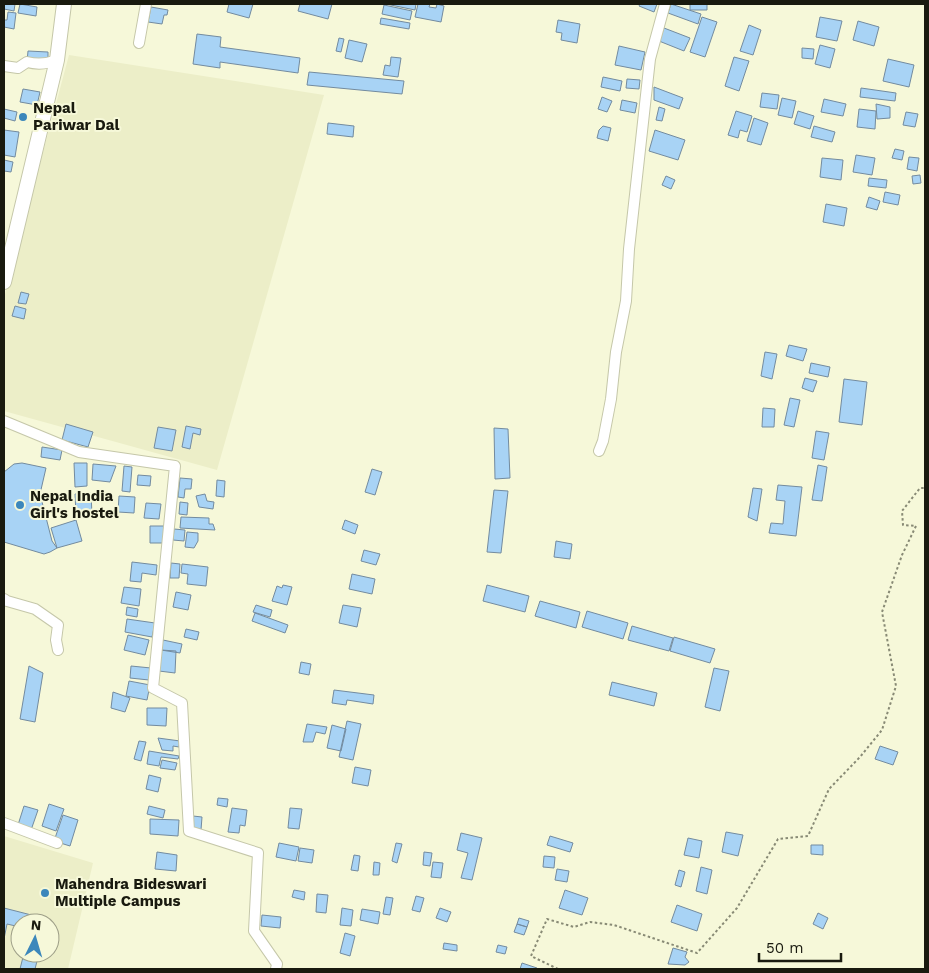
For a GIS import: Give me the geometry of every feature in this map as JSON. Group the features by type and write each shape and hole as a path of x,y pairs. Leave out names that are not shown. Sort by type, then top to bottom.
{"main road":[{"path":"4,282 57,60 64,4"}],"street":[{"path":"139,43 146,4"},
{"path":"599,451 603,441 611,399 616,352 626,301 629,249 650,59 665,4"},
{"path":"4,66 18,68 27,62 48,64 57,60"},
{"path":"4,421 80,452 174,466 153,688 182,704 189,831 258,853 254,931 277,964 276,969"},
{"path":"4,599 34,609 58,626 56,640 58,650"},
{"path":"4,823 57,843"}],"path":[{"path":"558,969 531,956 547,919 574,927 590,922 614,926 696,953 737,908 778,839 808,836 829,788 860,758 882,730 896,686 882,612 902,555 916,526 903,525 902,511 920,488 925,488"}],"shaded area":[{"path":"69,55 324,95 217,470 4,411 4,298"},
{"name":"Mahendra Bideswari Multiple Campus","path":"4,836 93,863 68,969 4,969"}],"building":[{"path":"4,4 15,4 14,11 4,9"},
{"path":"20,4 37,7 36,16 18,13"},
{"path":"229,4 253,4 249,18 227,12"},
{"path":"300,4 332,4 328,19 298,11"},
{"path":"386,4 416,4 415,10"},
{"path":"418,4 430,4 429,7 436,8 437,4 444,6 441,22 415,17"},
{"path":"640,4 657,4 654,12 639,6"},
{"path":"671,4 701,14 698,24 668,13"},
{"path":"690,4 707,4 707,10 690,10"},
{"path":"384,5 412,11 410,20 382,14"},
{"path":"151,7 168,10 167,15 164,15 162,24 148,22"},
{"path":"8,12 16,13 14,29 4,27 4,20 7,20"},
{"path":"702,17 717,22 705,57 690,52"},
{"path":"820,17 842,21 837,41 816,37"},
{"path":"381,18 410,23 409,29 380,24"},
{"path":"558,20 580,24 577,43 561,40 562,33 556,32"},
{"path":"858,21 879,27 874,46 853,40"},
{"path":"749,25 761,30 753,55 740,51"},
{"path":"664,28 690,38 684,51 659,41"},
{"path":"197,34 221,37 220,47 300,58 298,73 220,62 220,68 193,64"},
{"path":"339,38 344,39 341,52 336,51"},
{"path":"349,40 367,44 362,62 345,58"},
{"path":"820,45 835,49 830,68 815,64"},
{"path":"619,46 645,52 641,70 615,65"},
{"path":"802,48 814,49 813,59 802,58"},
{"path":"28,51 48,52 48,64 27,62"},
{"path":"391,57 401,58 398,77 383,75 385,65 390,66"},
{"path":"734,57 749,61 739,91 725,86"},
{"path":"888,59 914,65 909,87 883,81"},
{"path":"309,72 404,81 402,94 307,85"},
{"path":"603,77 622,81 620,91 601,87"},
{"path":"627,79 640,80 639,89 626,88"},
{"path":"654,87 683,98 679,109 654,100"},
{"path":"861,88 896,93 895,101 860,97"},
{"path":"23,89 40,92 37,105 20,102"},
{"path":"762,93 779,95 777,109 760,107"},
{"path":"602,97 612,101 607,112 598,109"},
{"path":"782,98 796,101 792,118 778,115"},
{"path":"824,99 846,104 843,116 821,112"},
{"path":"622,100 637,103 635,113 620,110"},
{"path":"876,104 890,107 890,118 877,119"},
{"path":"659,107 665,109 662,121 656,120"},
{"path":"4,109 17,112 15,121 4,118"},
{"path":"859,109 876,111 875,129 857,127"},
{"path":"736,111 752,116 747,132 740,130 738,138 728,135"},
{"path":"798,111 814,116 810,129 794,124"},
{"path":"906,112 918,114 915,127 903,125"},
{"path":"754,118 768,123 761,145 747,141"},
{"path":"328,123 354,126 353,137 327,134"},
{"path":"603,126 611,128 608,141 597,138 599,130"},
{"path":"814,126 835,132 832,142 811,137"},
{"path":"4,130 19,132 15,157 4,155"},
{"path":"655,130 685,140 678,160 649,151"},
{"path":"895,149 904,151 902,160 892,158"},
{"path":"856,155 875,158 872,175 853,172"},
{"path":"909,157 919,158 917,171 907,169"},
{"path":"822,158 843,160 841,180 820,177"},
{"path":"4,160 13,162 11,172 4,171"},
{"path":"920,175 921,183 913,184 912,176"},
{"path":"666,176 675,180 671,189 662,185"},
{"path":"869,178 887,180 886,188 868,186"},
{"path":"885,192 900,195 898,205 883,202"},
{"path":"869,197 880,201 877,210 866,207"},
{"path":"826,204 847,208 844,226 823,222"},
{"path":"21,292 29,294 26,304 18,303"},
{"path":"15,306 26,309 24,319 12,316"},
{"path":"789,345 807,349 803,361 786,356"},
{"path":"765,352 777,354 772,379 761,376"},
{"path":"811,363 830,367 828,377 809,373"},
{"path":"805,378 817,381 813,392 802,388"},
{"path":"844,379 867,382 862,425 839,422"},
{"path":"790,398 800,400 794,427 784,425"},
{"path":"763,408 775,409 774,427 762,427"},
{"path":"66,424 93,432 88,447 62,440"},
{"path":"186,426 201,429 200,435 193,433 190,449 182,447"},
{"path":"158,427 176,430 172,451 154,448"},
{"path":"494,428 508,429 510,478 495,479"},
{"path":"816,431 829,433 824,460 812,458"},
{"path":"42,447 62,450 60,460 41,457"},
{"path":"22,463 46,468 40,494 52,541 57,548 44,554 4,542 4,472 14,464"},
{"path":"74,463 87,463 87,486 75,487"},
{"path":"93,464 116,466 110,482 92,480"},
{"path":"818,465 827,467 822,501 812,500"},
{"path":"124,466 132,467 130,492 122,491"},
{"path":"372,469 382,472 375,495 365,492"},
{"path":"138,475 151,476 150,486 137,485"},
{"path":"180,478 192,479 191,489 185,489 184,498 178,497"},
{"path":"217,480 225,481 224,497 216,496"},
{"path":"778,485 802,487 796,536 769,533 771,523 783,524 785,501 776,500"},
{"path":"753,488 762,489 757,521 748,517"},
{"path":"494,490 508,491 501,553 487,552"},
{"path":"91,493 92,515 76,515 75,494"},
{"path":"205,494 207,501 214,502 213,509 199,507 196,496"},
{"path":"119,496 135,497 134,513 118,512"},
{"path":"180,502 188,503 187,515 179,514"},
{"path":"146,503 161,504 159,519 144,518"},
{"path":"181,517 209,518 209,524 213,524 215,530 180,528"},
{"path":"76,520 82,541 57,548 51,528"},
{"path":"345,520 358,525 355,534 342,529"},
{"path":"150,526 164,526 164,543 150,543"},
{"path":"174,529 185,530 184,541 173,540"},
{"path":"187,532 198,533 198,541 194,548 185,547"},
{"path":"556,541 572,544 570,559 554,557"},
{"path":"364,550 380,554 376,565 361,561"},
{"path":"132,562 157,565 156,575 142,573 141,582 130,581"},
{"path":"171,563 180,564 179,578 170,578"},
{"path":"182,564 208,567 206,586 187,584 188,574 181,573"},
{"path":"352,574 375,579 372,594 349,589"},
{"path":"283,585 292,587 287,605 272,601 277,586 282,588"},
{"path":"487,585 529,596 525,612 483,601"},
{"path":"124,587 141,589 139,606 121,603"},
{"path":"176,592 191,595 188,610 173,607"},
{"path":"540,601 580,612 576,628 535,616"},
{"path":"256,605 272,610 270,617 253,612"},
{"path":"343,605 361,608 357,627 339,623"},
{"path":"127,607 138,609 137,617 126,615"},
{"path":"587,611 628,623 623,639 582,627"},
{"path":"255,613 288,625 285,633 252,621"},
{"path":"127,619 155,623 152,637 125,632"},
{"path":"632,626 673,638 669,651 628,640"},
{"path":"186,629 199,632 197,640 184,637"},
{"path":"128,635 149,640 145,655 124,650"},
{"path":"674,637 715,649 710,663 670,651"},
{"path":"163,640 182,644 180,653 161,650"},
{"path":"161,650 176,651 175,673 159,671"},
{"path":"301,662 311,664 309,675 299,673"},
{"path":"29,666 43,673 35,722 20,719"},
{"path":"131,666 151,668 149,680 130,678"},
{"path":"714,668 729,671 720,711 705,707"},
{"path":"129,681 150,685 147,700 126,696"},
{"path":"612,682 657,693 654,706 609,695"},
{"path":"334,690 374,695 373,704 347,700 346,705 332,703"},
{"path":"113,692 130,698 125,712 111,708"},
{"path":"147,708 167,708 166,726 147,725"},
{"path":"347,721 361,724 353,760 339,757"},
{"path":"307,724 327,727 325,734 316,732 313,742 303,742"},
{"path":"332,725 346,729 341,751 327,748"},
{"path":"158,738 180,741 179,747 173,746 173,751 162,750"},
{"path":"139,741 146,742 141,761 134,759"},
{"path":"880,746 898,752 893,765 875,759"},
{"path":"149,751 179,756 178,759 161,757 159,766 147,764"},
{"path":"162,760 177,763 175,770 160,768"},
{"path":"355,767 371,770 368,786 352,783"},
{"path":"149,775 161,778 158,792 146,789"},
{"path":"218,798 228,799 227,807 217,805"},
{"path":"49,804 64,809 56,831 42,826"},
{"path":"24,806 38,810 30,833 17,828"},
{"path":"149,806 165,810 163,818 147,814"},
{"path":"232,808 247,810 245,826 240,825 239,833 228,832"},
{"path":"290,808 302,809 299,829 288,828"},
{"path":"63,815 78,820 70,846 54,841"},
{"path":"193,816 202,817 201,830 192,829"},
{"path":"150,819 179,820 178,836 150,834"},
{"path":"726,832 743,835 738,856 722,852"},
{"path":"461,833 482,838 472,880 461,878 468,853 457,850"},
{"path":"550,836 573,843 570,852 547,845"},
{"path":"688,838 702,841 699,858 684,855"},
{"path":"279,843 299,847 296,861 276,857"},
{"path":"396,843 402,844 397,863 392,861"},
{"path":"811,845 823,845 823,855 811,854"},
{"path":"300,848 314,850 312,863 298,861"},
{"path":"157,852 177,855 176,871 155,869"},
{"path":"424,852 432,853 430,866 423,865"},
{"path":"354,855 360,856 358,871 351,870"},
{"path":"544,856 555,857 554,868 543,867"},
{"path":"374,862 380,863 379,875 373,875"},
{"path":"433,862 443,863 441,878 431,877"},
{"path":"701,867 712,870 707,894 696,891"},
{"path":"557,869 569,871 567,882 555,880"},
{"path":"679,870 685,872 681,887 675,885"},
{"path":"294,890 305,892 304,900 292,897"},
{"path":"565,890 588,898 582,915 559,908"},
{"path":"317,894 328,895 326,913 316,912"},
{"path":"416,896 424,898 420,912 412,910"},
{"path":"386,897 393,898 390,915 383,914"},
{"path":"677,905 702,914 697,931 671,922"},
{"path":"4,908 24,913 10,913 10,925 7,924 4,939"},
{"path":"342,908 353,910 351,926 340,925"},
{"path":"440,908 451,912 447,922 436,918"},
{"path":"362,909 380,912 378,924 360,920"},
{"path":"818,913 828,918 823,929 813,924"},
{"path":"262,915 281,917 280,928 261,926"},
{"path":"519,918 529,921 527,927 517,924"},
{"path":"517,924 527,927 524,935 514,932"},
{"path":"345,933 355,936 350,956 340,953"},
{"path":"444,943 457,945 457,951 443,949"},
{"path":"498,945 507,947 505,954 496,952"},
{"path":"673,948 687,952 685,957 689,962 685,965 668,964"},
{"path":"22,963 36,963 35,969 20,969"},
{"path":"522,963 537,968 537,969 520,969"}],"place":[{"name":"Nepal Pariwar Dal","path":"23,117"},
{"name":"Nepal India Girl's hostel","path":"20,505"},
{"name":"Mahendra Bideswari Multiple Campus","path":"45,893"}]}
